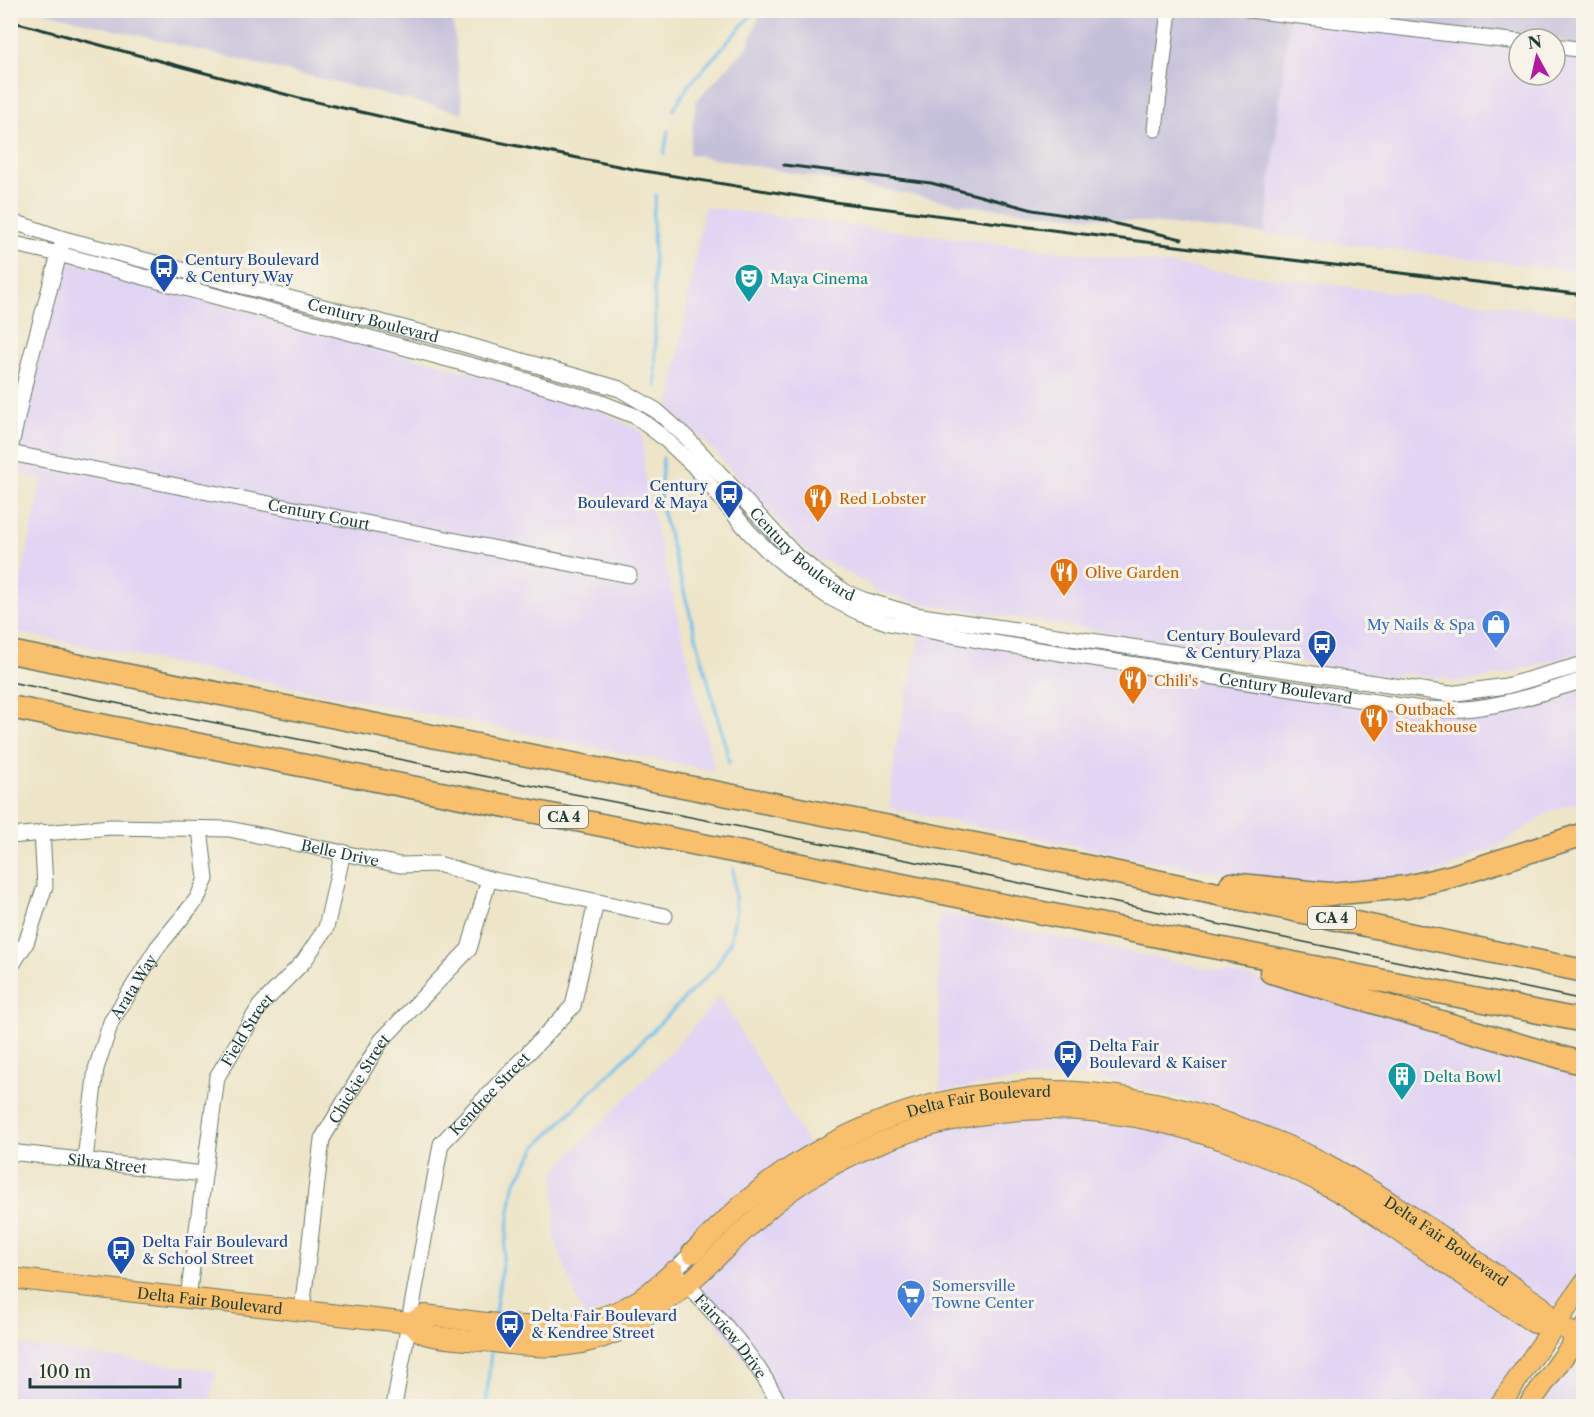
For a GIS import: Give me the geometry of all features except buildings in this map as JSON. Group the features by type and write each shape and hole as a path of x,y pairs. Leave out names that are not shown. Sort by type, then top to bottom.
{"highway":[{"name":"CA 4","path":"10,652 1080,865 1584,971"},
{"name":"CA 4","path":"10,707 1584,1021"},
{"path":"1080,865 1168,873 1234,884 1329,894 1407,887 1453,876 1584,834"},
{"path":"1118,928 1584,1064"}],"main road":[{"name":"Delta Fair Boulevard","path":"692,1253 766,1185 843,1138 881,1121 923,1107 974,1096 1059,1090 1112,1094 1153,1102 1216,1119 1315,1158 1367,1188 1404,1223 1534,1323 1556,1322 1581,1335"},
{"name":"Delta Fair Boulevard","path":"10,1278 410,1323 423,1333 511,1345 544,1347 579,1344 602,1338 638,1322 660,1307 680,1278 770,1207 833,1164 880,1142 921,1128 956,1119 1001,1112 1046,1109 1131,1116 1192,1131 1237,1146 1404,1223"},
{"path":"1499,1407 1584,1282"},
{"path":"1528,1407 1581,1335"}],"street":[{"path":"1155,129 1169,10"},
{"path":"1249,10 1507,41"},
{"path":"1567,48 1584,50"},
{"name":"Century Boulevard","path":"10,224 23,225 64,238 464,344 620,389 657,411 687,437 795,555 847,593 890,609 1449,694 1506,686 1584,664"},
{"name":"Century Court","path":"64,238 29,364 10,452 629,575"},
{"name":"Century Boulevard","path":"10,243 503,374 599,402 634,416 664,438 693,465 749,532 801,578 829,597 858,612 888,623 988,642 1421,709 1462,709 1487,706 1584,680"},
{"name":"Belle Drive","path":"10,836 111,827 229,830 400,865 438,864 489,879 665,916"},
{"name":"Arata Way","path":"85,1159 96,1069 111,1022 156,948 197,900 206,879 200,829"},
{"path":"10,968 26,943 45,886 42,832"},
{"name":"Field Street","path":"188,1298 217,1077 260,1006 304,961 326,928 342,852"},
{"name":"Chickie Street","path":"302,1310 321,1139 381,1041 469,949 489,879"},
{"name":"Kendree Street","path":"394,1407 441,1144 573,1005 596,902"},
{"name":"Silva Street","path":"10,1152 203,1174"},
{"name":"Delta Fair Boulevard","path":"680,1278 692,1253"},
{"name":"Fairview Drive","path":"680,1278 747,1351 780,1407"}],"shaded area":[{"path":"42,11 452,11 463,113 107,28"},
{"path":"761,11 1583,11 1583,50 1567,44 1567,27 1507,27 1507,38 1290,15 1265,234 973,206 689,154 696,101 748,46"},
{"path":"1290,15 1507,41 1507,87 1567,87 1567,48 1583,50 1583,272 1265,234"},
{"path":"704,207 1583,316 1583,652 1510,673 1473,680 1452,682 1444,676 1441,678 1401,673 1394,677 920,603 873,590 866,581 826,561 820,561 797,542 705,441 669,410"},
{"path":"64,260 594,407 642,432 646,486 715,771 11,631 42,478 12,473"},
{"path":"920,635 1427,715 1583,686 1583,801 1550,811 1502,844 1440,872 1372,884 1314,885 1261,881 1145,860 889,808 896,746"},
{"path":"941,913 1292,986 1554,1064 1583,1085 1583,1265 1554,1308 1324,1155 1290,1135 1204,1104 1105,1079 1075,1076 994,1083 941,1092 938,927"},
{"path":"720,997 813,1152 633,1299 584,1318 555,1240 555,1171 665,1058"},
{"path":"1046,1109 1237,1146 1556,1322 1499,1406 780,1406 687,1284 747,1227 887,1139"},
{"path":"11,1344 216,1371 210,1406 11,1406"},
{"path":"1576,1366 1583,1368 1583,1406 1541,1406 1565,1371"}],"waterway":[{"path":"673,110 688,86 756,10"},
{"path":"664,154 668,131"},
{"path":"656,195 653,216 656,386"},
{"path":"663,458 661,506 729,763"},
{"path":"495,1313 514,1185 537,1146 715,968 730,942 736,911 733,868"},
{"path":"486,1406 491,1350"}],"tram line":[{"path":"10,682 962,871 1584,1000"}],"railway":[{"path":"10,21 303,99 463,135 638,170 834,202 1584,295"},
{"path":"784,165 931,183 1033,210 1103,221 1182,239"}],"place":[{"name":"Century Boulevard & Century Way","path":"164,294"},
{"name":"Maya Cinema","path":"749,304"},
{"name":"Century Boulevard & Maya","path":"729,520"},
{"name":"Red Lobster","path":"818,524"},
{"name":"Olive Garden","path":"1064,598"},
{"name":"My Nails & Spa","path":"1496,650"},
{"name":"Century Boulevard & Century Plaza","path":"1322,670"},
{"name":"Chili's","path":"1133,706"},
{"name":"Outback Steakhouse","path":"1374,744"},
{"name":"Delta Fair Boulevard & Kaiser","path":"1068,1080"},
{"name":"Delta Bowl","path":"1402,1102"},
{"name":"Delta Fair Boulevard & School Street","path":"121,1276"},
{"name":"Somersville Towne Center","path":"911,1320"},
{"name":"Delta Fair Boulevard & Kendree Street","path":"510,1350"}]}
